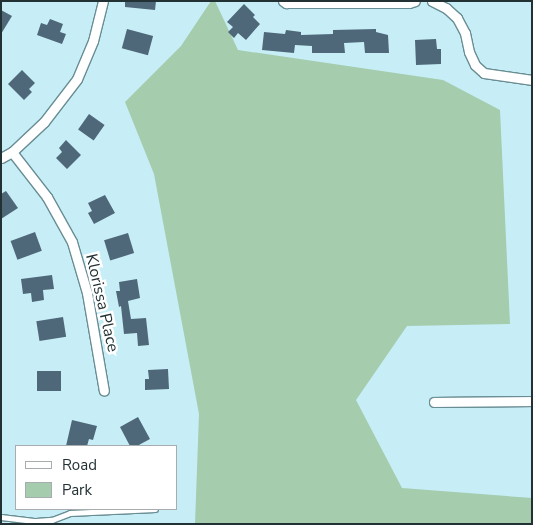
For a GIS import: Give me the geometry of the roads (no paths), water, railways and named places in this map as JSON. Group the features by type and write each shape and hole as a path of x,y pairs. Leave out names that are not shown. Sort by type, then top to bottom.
{"street":[{"path":"1,158 12,152 44,122 77,79 93,41 103,1"},
{"path":"283,1 286,3 409,3 415,1"},
{"path":"432,1 446,8 457,18 465,33 469,52 475,65 484,72 532,80"},
{"name":"Klorissa Place","path":"12,152 47,197 72,242 87,293 104,390"},
{"path":"434,402 532,401"}],"lane":[{"path":"1,517 44,520 70,513 134,510"}]}
